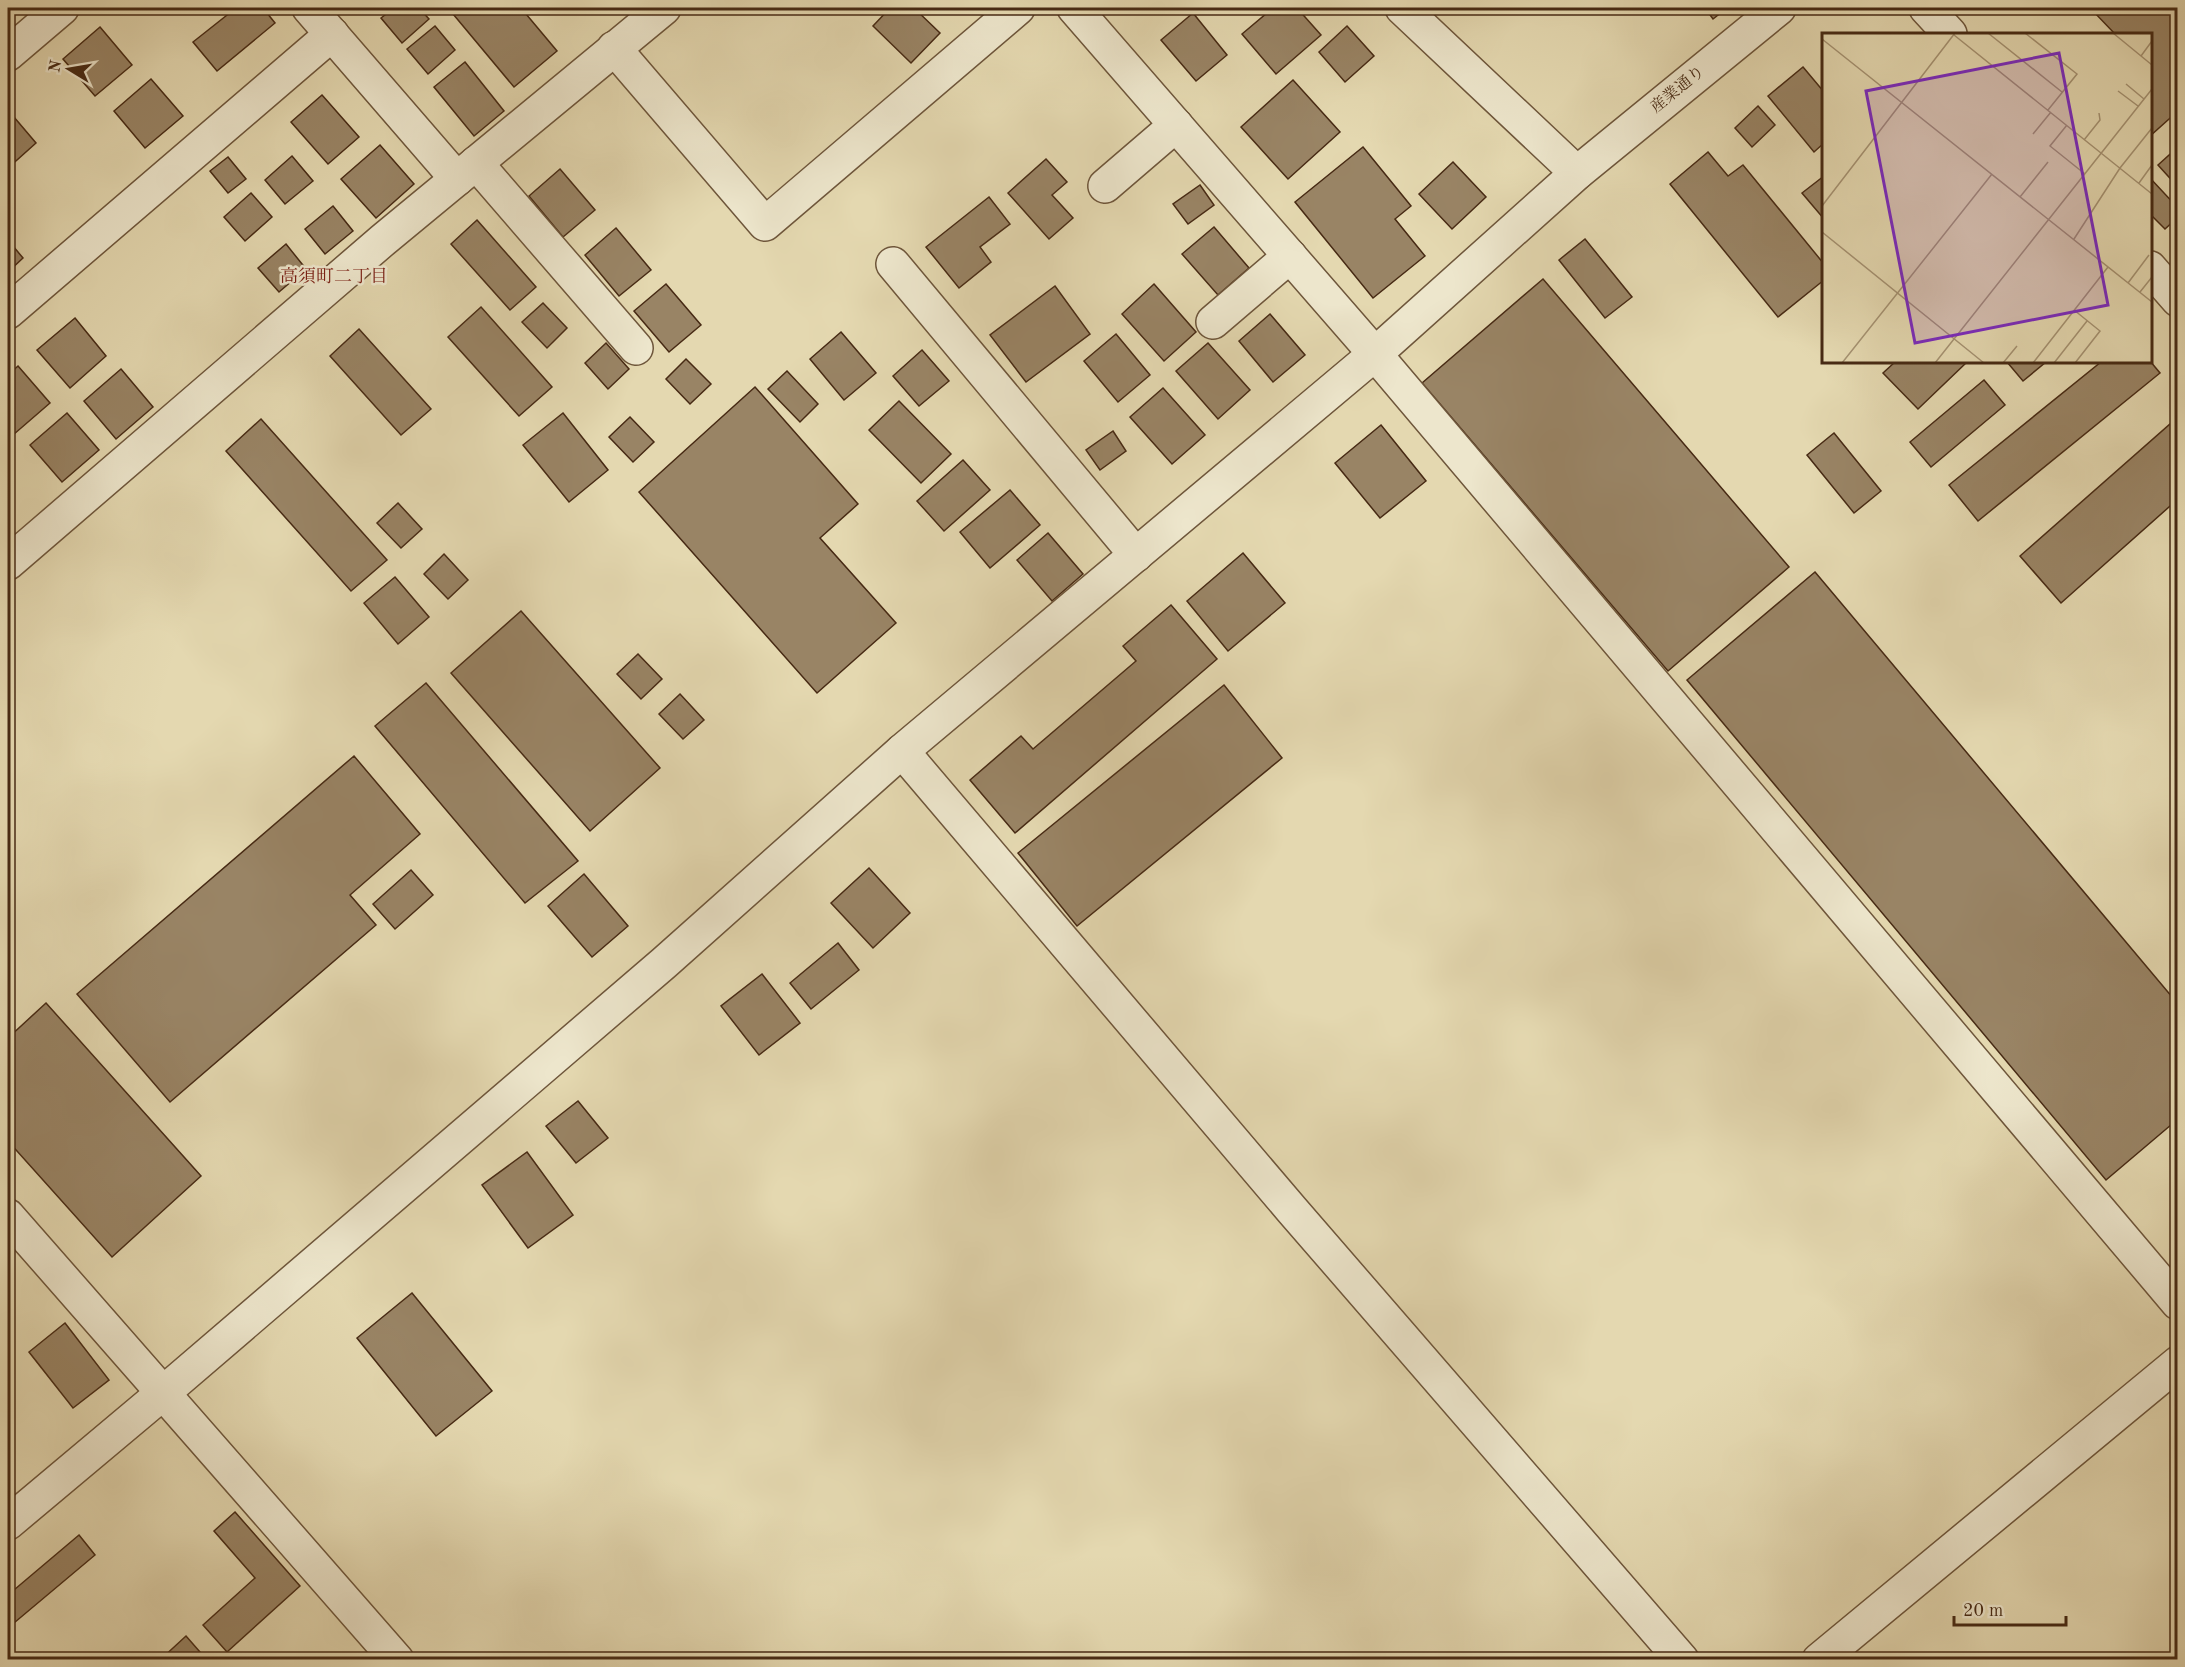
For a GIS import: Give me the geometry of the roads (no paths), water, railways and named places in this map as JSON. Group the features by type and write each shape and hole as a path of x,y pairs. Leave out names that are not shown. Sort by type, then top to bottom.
{"street":[{"path":"8,54 62,8"},
{"path":"309,8 636,348"},
{"path":"8,563 383,240 664,8"},
{"path":"614,48 765,224 1018,8"},
{"path":"1074,8 1376,354 2178,1303"},
{"path":"1402,8 1577,174"},
{"name":"産業通り","path":"8,1523 163,1393 663,963 902,751 1376,354 1577,174 1779,8"},
{"path":"1926,8 1949,33"},
{"path":"8,312 332,34"},
{"path":"1105,186 1176,125"},
{"path":"1213,322 1290,256"},
{"path":"893,264 1136,555"},
{"path":"902,751 1307,1227 1682,1659"},
{"path":"8,1216 397,1659"},
{"path":"1819,1659 2178,1363"}],"district":[{"name":"高須町二丁目","path":"334,277"}]}
